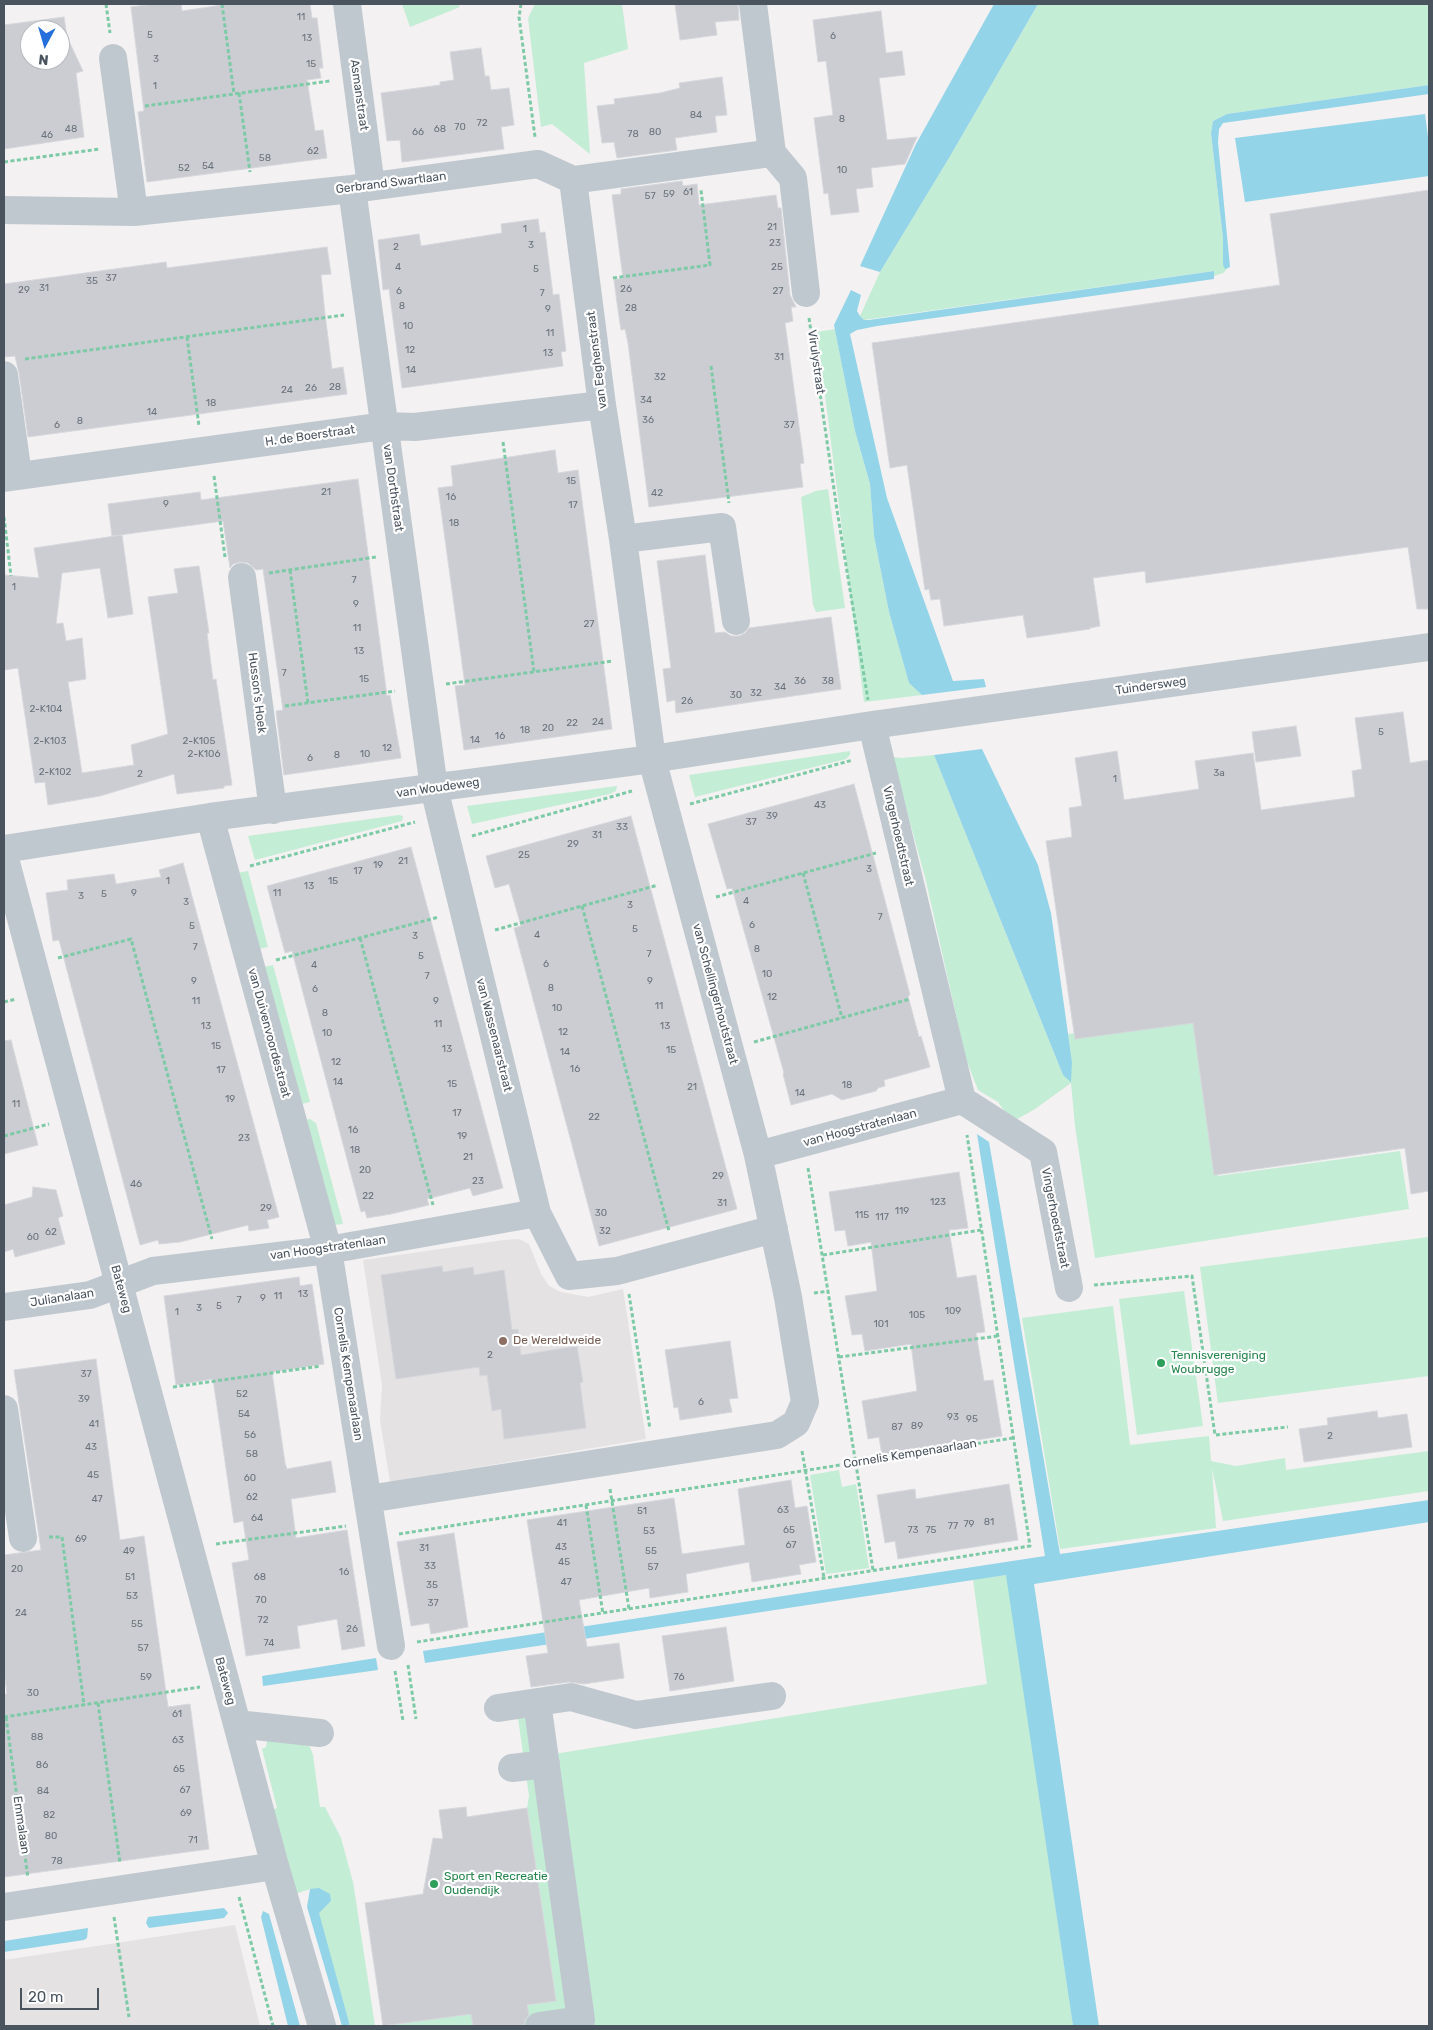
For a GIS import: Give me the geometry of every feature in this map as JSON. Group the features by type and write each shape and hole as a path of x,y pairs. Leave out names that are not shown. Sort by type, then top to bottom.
{"street":[{"name":"Asmanstraat","path":"347,4 357,78 362,187"},
{"path":"753,4 772,154 793,178 806,293"},
{"path":"113,58 134,212"},
{"path":"538,164 573,180 772,154"},
{"name":"Gerbrand Swartlaan","path":"4,210 134,212 362,187 538,164"},
{"name":"van Eeghenstraat","path":"573,180 602,406 623,540 655,772"},
{"name":"van Dorthstraat","path":"362,187 369,312 434,788"},
{"name":"H. de Boerstraat","path":"13,367 11,477 384,426 415,428 602,406"},
{"path":"623,540 722,527 736,621"},
{"name":"Husson's Hoek","path":"242,577 273,810"},
{"name":"Tuindersweg","path":"872,725 1429,647"},
{"name":"Vingerhoedtstraat","path":"872,725 962,1100 1043,1152 1068,1288"},
{"name":"van Woudeweg","path":"4,849 210,817 434,788 655,772 872,725"},
{"name":"van Schellingerhoutstraat","path":"655,772 758,1155 774,1229"},
{"name":"van Wassenaarstraat","path":"434,788 537,1213 569,1276 617,1271"},
{"name":"van Duivenvoordestraat","path":"210,817 328,1250"},
{"name":"Bateweg","path":"4,855 275,1866 322,2026"},
{"name":"van Hoogstratenlaan","path":"758,1155 962,1100"},
{"name":"van Hoogstratenlaan","path":"120,1285 153,1271 328,1250 537,1213"},
{"path":"371,1520 606,1462 776,1435 796,1423 805,1402 774,1229 617,1271"},
{"name":"Cornelis Kempenaarlaan","path":"328,1250 371,1520 400,1644"},
{"name":"Julianalaan","path":"4,1307 90,1295 120,1285"},
{"path":"4,1409 23,1538"},
{"path":"498,1708 571,1697 636,1715 772,1696"},
{"path":"537,1702 581,2020 539,2026"},
{"path":"237,1724 320,1733"},
{"path":"512,1768 546,1764"},
{"path":"4,1908 275,1866"}],"path":[{"path":"222,4 234,94"},
{"path":"521,4 519,17 538,164"},
{"path":"120,109 357,78"},
{"path":"239,94 254,199"},
{"path":"4,162 125,145"},
{"path":"587,281 710,265 698,164"},
{"name":"Virulystraat","path":"806,293 837,510 872,725"},
{"path":"13,367 187,337 369,312"},
{"path":"187,337 228,579 402,553"},
{"path":"711,366 730,508"},
{"path":"499,418 534,672"},
{"path":"4,517 11,576"},
{"path":"290,570 308,703"},
{"path":"666,811 879,753"},
{"path":"448,843 655,772"},
{"path":"225,872 441,815"},
{"path":"690,904 901,846"},
{"path":"803,873 842,1018"},
{"path":"470,937 683,878"},
{"path":"582,906 676,1255"},
{"path":"251,967 464,910"},
{"path":"360,938 440,1230"},
{"path":"33,965 131,939 218,1263"},
{"path":"729,1049 936,992"},
{"path":"403,1721 400,1644 1030,1546 962,1100"},
{"path":"4,1136 74,1117"},
{"path":"804,1142 873,1570"},
{"path":"823,1255 982,1230"},
{"path":"617,1271 628,1291 654,1454"},
{"path":"1068,1288 1192,1276 1215,1435 1288,1427"},
{"path":"839,1357 998,1336"},
{"path":"148,1391 346,1363"},
{"path":"796,1423 824,1578"},
{"name":"Cornelis Kempenaarlaan","path":"371,1520 586,1505 1014,1438"},
{"path":"606,1462 629,1609"},
{"path":"586,1505 602,1614"},
{"path":"190,1548 371,1520"},
{"path":"23,1538 62,1537 84,1705"},
{"path":"5,1717 199,1687 229,1694"},
{"path":"98,1703 129,2017"},
{"name":"Emmalaan","path":"5,1717 32,1903"},
{"path":"233,1873 273,2026"}],"shaded area":[{"name":"De Wereldweide","path":"519,1239 529,1244 541,1274 549,1286 561,1292 588,1297 623,1289 646,1439 390,1482 380,1420 382,1385 363,1260"},
{"path":"235,1925 260,2026 4,2026 4,1960"}],"green space":[{"path":"402,4 458,4 460,7 410,27"},
{"path":"535,4 622,4 628,49 584,63 590,154 552,124 541,127 528,18"},
{"path":"1038,4 1429,4 1429,85 1227,114 1213,121 1211,133 1223,238 1223,265 1228,268 1223,273 1214,276 1213,271 864,320 860,316 880,272 949,158"},
{"path":"835,329 855,431 870,484 874,536 889,612 909,683 922,695 864,702 817,332"},
{"path":"828,489 845,608 816,612 813,605 801,497"},
{"path":"850,751 850,755 846,759 695,797 689,775"},
{"path":"934,755 1063,1075 1072,1062 1068,1034 1198,1016 1218,1176 1400,1151 1409,1209 1095,1258 1075,1126 1071,1083 1035,1109 1012,1122 998,1102 978,1090 966,1059 925,877 892,757"},
{"path":"617,786 616,791 610,794 472,824 467,806"},
{"path":"399,815 403,816 402,821 255,860 248,836"},
{"path":"248,871 268,947 254,950 233,874"},
{"path":"273,965 310,1102 297,1105 259,968"},
{"path":"310,1119 316,1123 343,1224 334,1225 299,1121"},
{"path":"1429,1237 1429,1376 1218,1403 1200,1267"},
{"name":"Tennisvereniging Woubrugge","path":"1184,1291 1203,1426 1137,1435 1119,1299"},
{"path":"1113,1306 1130,1445 1209,1436 1211,1461 1236,1466 1285,1458 1286,1470 1429,1451 1429,1491 1223,1521 1212,1468 1216,1528 1060,1549 1022,1318"},
{"path":"839,1470 842,1487 856,1484 869,1568 826,1574 810,1475"},
{"path":"1007,1575 1073,2026 386,2026 556,2001 527,1808 529,1796 518,1718 542,1714 548,1755 987,1684 973,1579"},
{"path":"267,1741 299,1741 310,1747 313,1755 320,1807 325,1807 341,1838 353,1882 375,2026 350,2026 318,1913 331,1901 310,1889 295,1894 271,1810 277,1808 262,1749 266,1747"}],"water":[{"path":"994,4 1038,4 949,158 880,272 860,266 916,144"},
{"path":"1429,85 1429,94 1223,123 1219,129 1218,142 1230,267 1225,269 1223,265 1223,238 1211,133 1213,121 1227,114"},
{"path":"1425,114 1429,145 1429,176 1245,202 1235,138"},
{"path":"1214,271 1214,279 877,326 857,330 850,334 887,498 953,681 984,679 986,687 922,695 909,683 889,612 874,536 870,484 855,431 834,325 851,290 861,295 857,311 864,320 869,320"},
{"path":"982,749 1038,865 1051,913 1072,1062 1071,1082 1063,1075 934,755"},
{"path":"977,1134 989,1142 1060,1554 1429,1500 1429,1522 1034,1584 1099,2026 1073,2026 1006,1575 425,1663 423,1651 1045,1556"},
{"path":"376,1658 378,1670 263,1686 262,1676"},
{"path":"319,1888 330,1894 331,1901 319,1913 350,2026 342,2026 307,1907 310,1889"},
{"path":"224,1908 228,1913 224,1918 149,1928 146,1923 148,1917"},
{"path":"263,1911 269,1914 300,2026 288,2026 261,1917"},
{"path":"88,1928 87,1938 84,1940 4,1952 4,1941"}],"building":[{"path":"154,4 181,4 182,11 229,4 310,4 312,18 317,18 323,68 319,68 321,78 307,80 315,131 323,130 327,158 147,182 138,112 144,111 131,7"},
{"path":"675,4 738,4 739,20 715,22 717,35 680,40"},
{"path":"881,11 886,53 902,51 905,75 879,78 887,140 917,137 905,164 871,168 873,187 856,189 859,212 831,215 828,193 824,194 814,118 833,115 826,61 818,62 813,20"},
{"path":"64,17 64,20 42,20"},
{"path":"20,23 20,70 70,70 70,43 83,71 76,73 84,137 4,149 4,25"},
{"path":"481,48 485,76 489,76 491,90 509,88 514,125 501,127 504,149 402,162 400,140 387,141 381,93 440,85 440,82 454,80 450,52"},
{"path":"722,77 727,115 715,116 717,132 675,138 677,150 617,158 614,142 602,143 597,106 615,104 614,99 660,93 680,88 679,83"},
{"path":"682,181 683,186 697,184 699,205 776,195 778,208 781,208 790,295 796,307 791,307 793,321 785,323 804,463 800,464 803,487 649,507 628,343 625,329 621,330 614,280 623,278 612,195 621,194 621,189"},
{"path":"1429,190 1429,609 1417,609 1408,547 1146,583 1145,571 1093,578 1100,626 1090,629 1027,638 1023,615 944,626 940,599 931,600 929,589 925,590 907,465 890,468 872,343 1280,285 1270,214"},
{"path":"538,219 540,233 545,232 553,295 559,294 566,351 561,352 563,366 402,388 389,289 383,290 378,240 419,234 421,246 502,233 501,224"},
{"path":"327,247 331,274 321,275 332,369 343,367 347,394 28,437 15,356 4,357 4,284 166,262 167,268"},
{"path":"555,450 558,473 578,470 612,729 464,750 455,686 465,685 438,488 453,486 451,466"},
{"path":"358,479 387,696 390,695 401,758 284,775 276,711 283,710 263,569 256,570 248,563 240,562 233,564 230,568 223,521 112,536 108,504 200,492 201,500"},
{"path":"122,535 133,614 108,618 100,568 62,573 56,624 63,623 66,641 82,638 86,679 68,682 82,773 134,765 131,745 168,734 148,597 178,593 174,569 199,566 209,633 207,633 213,680 216,679 232,785 224,786 224,788 177,794 174,774 100,796 48,805 45,782 35,783 18,668 4,670 4,575 39,578 34,548"},
{"path":"705,555 715,633 725,632 731,636 739,636 749,628 831,617 841,689 676,713 675,700 667,702 663,669 671,668 657,561"},
{"path":"1403,712 1410,763 1429,760 1429,1191 1411,1194 1405,1148 1214,1175 1193,1023 1075,1039 1046,841 1072,837 1069,808 1082,806 1075,758 1117,751 1124,800 1199,789 1195,761 1253,753 1261,810 1355,797 1352,771 1362,769 1355,718"},
{"path":"1296,726 1301,756 1256,762 1252,732"},
{"path":"854,784 910,995 908,996 919,1037 921,1036 930,1067 884,1080 885,1086 878,1088 876,1091 842,1100 832,1094 791,1105 784,1073 732,888 727,889 708,824"},
{"path":"631,816 737,1209 599,1246 514,928 521,926 509,884 495,888 486,856"},
{"path":"411,847 503,1188 473,1196 470,1188 427,1199 429,1205 367,1218 365,1211 361,1212 292,951 285,953 267,886"},
{"path":"183,863 279,1217 267,1220 269,1228 249,1231 248,1225 180,1242 159,1244 158,1240 140,1245 59,940 53,941 46,893 68,890 67,880 114,874 116,884 161,877 159,870"},
{"path":"11,1040 38,1145 4,1154 4,1041"},
{"path":"959,1172 968,1228 949,1230 957,1278 976,1275 985,1332 976,1333 984,1381 993,1380 1002,1436 882,1455 879,1437 868,1439 862,1401 917,1391 911,1344 865,1351 862,1334 852,1335 845,1296 877,1291 871,1242 848,1246 845,1230 835,1231 829,1192"},
{"path":"33,1187 56,1190 63,1216 58,1218 65,1244 15,1257 13,1249 4,1252 4,1205 32,1197"},
{"path":"442,1266 443,1272 473,1267 474,1275 504,1270 512,1330 518,1329 521,1355 577,1346 583,1382 580,1383 586,1428 504,1439 501,1409 492,1411 487,1375 480,1376 479,1367 396,1379 381,1275"},
{"path":"299,1277 300,1286 312,1284 324,1364 272,1372 285,1463 287,1469 331,1461 336,1492 291,1499 296,1538 347,1530 365,1646 342,1650 337,1619 297,1626 300,1648 246,1656 232,1563 249,1560 243,1521 234,1523 213,1379 176,1385 164,1296"},
{"path":"730,1341 738,1398 729,1399 732,1412 680,1420 678,1407 674,1408 665,1350"},
{"path":"96,1359 120,1540 144,1536 168,1707 190,1704 209,1849 4,1877 4,1694 7,1694 4,1671 4,1555 41,1550 14,1370"},
{"path":"1377,1411 1378,1418 1407,1414 1412,1447 1304,1462 1299,1429 1328,1425 1327,1418"},
{"path":"791,1480 795,1508 807,1506 816,1562 799,1565 801,1574 752,1582 749,1562 686,1574 688,1592 650,1598 649,1588 579,1600 587,1647 619,1643 624,1678 584,1684 569,1682 531,1687 526,1656 548,1653 527,1520 674,1498 682,1554 745,1545 738,1489"},
{"path":"1009,1484 1018,1540 898,1559 895,1541 885,1543 877,1495 915,1489 916,1499"},
{"path":"454,1533 468,1627 431,1634 429,1623 411,1626 397,1542"},
{"path":"726,1627 734,1681 670,1691 662,1636"},
{"path":"466,1807 467,1817 527,1808 556,2001 527,2005 529,2015 525,2020 524,2026 473,2026 471,2014 383,2026 365,1903 423,1894 433,1838 443,1839 439,1810"}],"place":[{"name":"De Wereldweide","path":"503,1341"},
{"name":"Tennisvereniging Woubrugge","path":"1161,1363"},
{"name":"Sport en Recreatie Oudendijk","path":"434,1884"}]}
